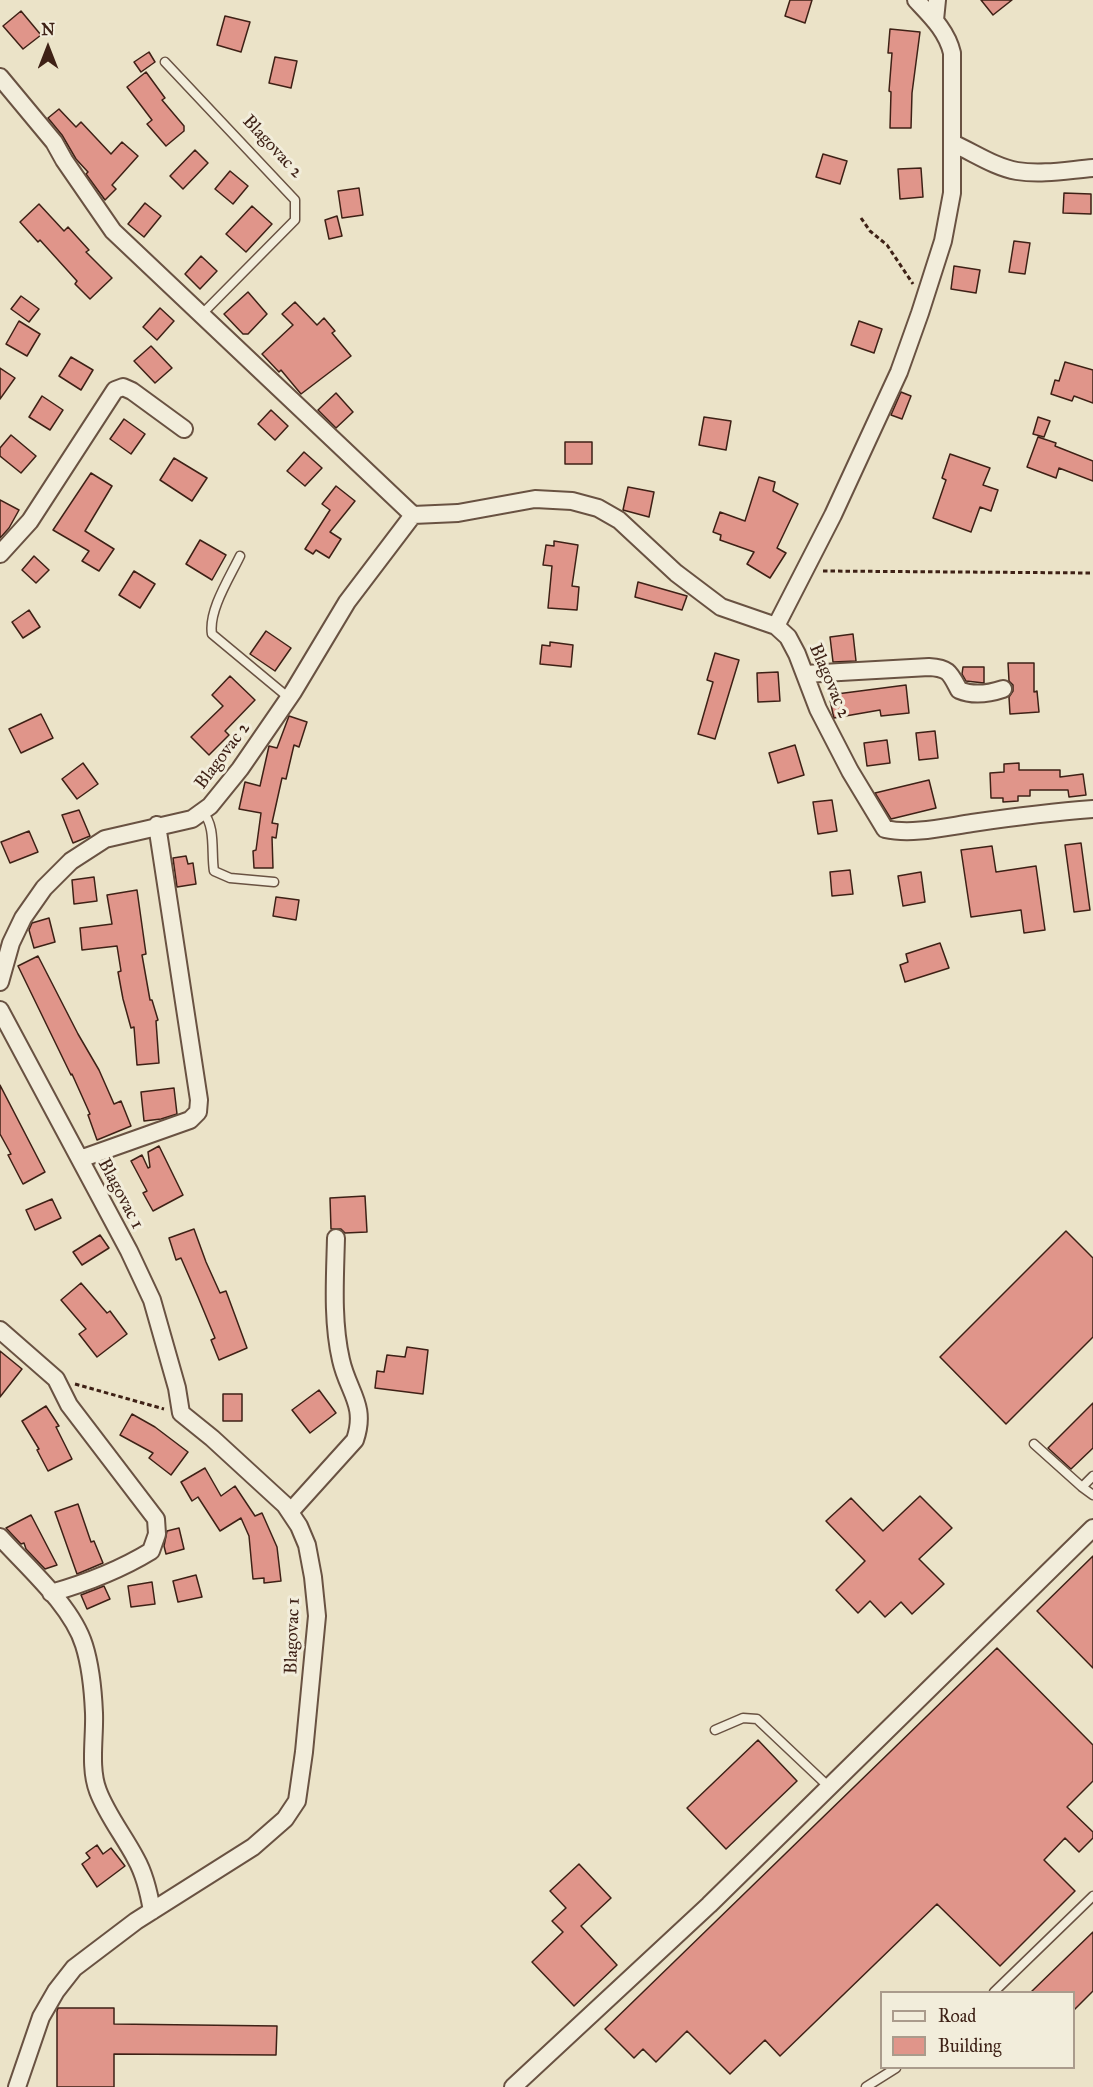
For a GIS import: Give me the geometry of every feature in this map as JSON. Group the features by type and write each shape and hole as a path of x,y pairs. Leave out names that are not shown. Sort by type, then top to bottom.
{"street":[{"path":"0,77 54,142 113,231 413,515 458,513 535,499 572,501 598,508 619,520 676,573 721,607 776,626 833,514 890,393 923,305 943,241 952,193 952,53 949,41 935,20 916,0"},
{"path":"935,20 937,0"},
{"path":"952,143 992,163 1016,171 1038,173 1093,168"},
{"path":"0,554 30,521 115,390 123,387 132,391 184,429"},
{"name":"Blagovac 2","path":"0,982 11,943 23,918 44,888 71,861 105,839 157,825 192,819 203,813 240,769 289,698 347,602 413,515"},
{"name":"Blagovac 2","path":"776,626 788,637 818,709 850,771 885,829 896,832 918,830 1043,813 1093,809"},
{"path":"805,674 939,667 951,675 958,690 976,694 1003,689"},
{"path":"80,1159 190,1120 198,1112 199,1100 157,825"},
{"name":"Blagovac 1","path":"0,1010 152,1300 177,1388 181,1413 212,1438 290,1512 307,1545 317,1616 297,1801 285,1819 253,1847 152,1911 74,1968 56,1991 41,2017 17,2087"},
{"path":"290,1512 355,1440 359,1428 359,1406 341,1360 336,1310 336,1238"},
{"path":"0,1330 56,1379 69,1405 156,1519 157,1534 150,1551 97,1578 51,1593"},
{"path":"513,2087 709,1905 1093,1528"},
{"path":"0,1537 51,1593 68,1615 84,1644 92,1682 93,1750 97,1790 137,1860 148,1887 152,1911"}],"lane":[{"name":"Blagovac 2","path":"165,62 295,200 295,220 201,315"},
{"path":"240,556 210,624 212,634 289,698"},
{"path":"203,813 208,818 214,871 230,878 274,882"},
{"path":"1034,1444 1093,1495"},
{"path":"1082,1486 1093,1476"},
{"path":"715,1730 743,1718 757,1719 829,1787"},
{"path":"995,1991 1093,1896"},
{"path":"866,2087 893,2069"}],"path":[{"path":"861,218 870,231 887,245 908,275 923,305"},
{"path":"803,571 1093,573"},
{"path":"56,1379 181,1413"}],"building":[{"path":"790,0 812,0 805,23 785,16"},
{"path":"981,0 1012,0 993,15"},
{"path":"21,11 41,35 23,49 3,26"},
{"path":"225,16 250,22 241,52 217,45"},
{"path":"890,29 920,32 912,93 911,128 890,128 891,92 889,91 892,53 888,53"},
{"path":"149,52 155,62 141,72 134,62"},
{"path":"275,57 297,61 291,88 269,83"},
{"path":"146,72 165,98 162,100 184,126 184,131 166,146 147,124 152,120 127,87"},
{"path":"59,109 76,127 81,122 111,154 122,142 138,156 112,185 116,189 105,200 86,174 88,172 76,159 62,135 48,118"},
{"path":"195,150 208,163 183,189 170,176"},
{"path":"823,154 847,161 840,184 816,177"},
{"path":"921,168 923,197 900,199 898,169"},
{"path":"230,171 248,186 233,204 215,189"},
{"path":"359,188 363,215 342,218 338,191"},
{"path":"1064,193 1091,194 1091,214 1063,213"},
{"path":"145,203 161,216 144,237 128,224"},
{"path":"39,204 64,231 68,227 89,250 86,252 112,278 90,299 40,240 38,242 20,222"},
{"path":"252,206 272,224 246,252 226,234"},
{"path":"337,216 342,236 329,239 325,220"},
{"path":"1014,241 1030,243 1025,274 1009,272"},
{"path":"201,256 217,271 200,289 185,274"},
{"path":"954,266 980,270 976,293 951,289"},
{"path":"248,292 267,314 248,334 243,334 224,314"},
{"path":"21,296 39,309 29,322 11,309"},
{"path":"295,302 317,325 324,318 335,331 332,333 351,356 301,394 281,370 279,372 262,354 293,325 282,314"},
{"path":"160,308 174,321 157,340 143,327"},
{"path":"19,321 40,334 27,356 6,344"},
{"path":"859,321 882,329 874,353 851,345"},
{"path":"151,346 172,368 155,383 134,361"},
{"path":"71,357 93,370 81,390 59,376"},
{"path":"1065,362 1093,370 1093,403 1074,396 1072,401 1051,394 1055,380 1059,381"},
{"path":"0,368 15,378 0,399"},
{"path":"901,392 911,396 902,419 891,415"},
{"path":"336,393 353,412 336,428 318,410"},
{"path":"42,396 63,410 50,430 29,417"},
{"path":"271,410 288,426 275,440 258,424"},
{"path":"704,417 731,421 726,450 699,445"},
{"path":"1038,417 1050,421 1044,437 1033,434"},
{"path":"124,419 145,434 131,454 110,439"},
{"path":"11,435 36,456 21,473 0,456 0,448"},
{"path":"1038,437 1093,461 1093,481 1059,468 1056,478 1027,467"},
{"path":"565,442 592,442 592,464 565,464"},
{"path":"304,452 322,468 305,486 287,471"},
{"path":"950,454 990,468 983,485 998,490 991,511 980,507 971,532 933,518 946,480 942,478"},
{"path":"174,458 207,478 192,501 160,480"},
{"path":"91,473 112,486 85,531 114,549 99,571 82,561 89,551 53,530"},
{"path":"759,477 775,482 773,491 798,504 777,548 786,553 770,578 747,564 754,552 720,540 721,535 713,532 720,512 745,521"},
{"path":"336,486 355,501 330,532 341,539 329,558 316,550 313,554 305,549 330,510 322,504"},
{"path":"628,487 654,492 649,517 623,510"},
{"path":"0,500 19,510 9,528 0,538"},
{"path":"200,540 226,555 212,580 186,564"},
{"path":"554,541 578,545 572,586 579,587 577,610 548,608 552,566 543,565 546,545 554,546"},
{"path":"34,556 49,570 36,583 22,570"},
{"path":"134,571 155,584 140,608 119,595"},
{"path":"638,582 687,596 682,610 635,597"},
{"path":"29,610 40,627 23,638 12,622"},
{"path":"266,631 291,648 275,671 250,654"},
{"path":"853,634 856,661 833,662 830,637"},
{"path":"550,642 573,645 571,667 540,664 542,645 550,646"},
{"path":"715,653 739,660 715,739 698,734 713,682 707,680"},
{"path":"1008,663 1034,663 1034,692 1037,691 1039,712 1010,714 1009,697 1013,691 1013,685 1009,681"},
{"path":"963,667 984,667 984,683 966,681 962,674"},
{"path":"778,672 780,701 758,702 757,673"},
{"path":"230,676 255,700 225,731 229,735 209,755 191,737 223,706 212,695"},
{"path":"906,685 909,713 881,716 880,710 834,718 829,695"},
{"path":"41,714 53,738 21,753 9,729"},
{"path":"289,716 307,722 299,747 294,745 286,779 282,778 272,823 278,824 276,838 272,837 273,868 254,868 253,851 256,850 261,813 239,809 245,782 260,786 269,746 277,748"},
{"path":"935,731 938,758 919,760 916,733"},
{"path":"887,740 890,763 867,766 864,743"},
{"path":"795,745 804,775 778,783 769,753"},
{"path":"83,763 98,784 77,799 62,779"},
{"path":"1019,763 1019,770 1060,770 1060,777 1083,774 1086,795 1069,797 1068,790 1030,790 1030,796 1018,796 1018,801 1003,802 1003,798 991,798 990,773 1004,772 1004,764"},
{"path":"929,780 936,808 891,819 875,793"},
{"path":"832,800 837,831 818,834 813,802"},
{"path":"79,810 90,836 73,843 62,815"},
{"path":"29,831 38,852 10,863 1,842"},
{"path":"1081,843 1090,910 1074,912 1065,845"},
{"path":"992,846 996,872 1036,866 1045,930 1024,933 1021,910 971,917 961,850"},
{"path":"186,856 188,864 193,863 196,884 177,887 173,858"},
{"path":"850,870 853,894 832,896 830,872"},
{"path":"921,872 925,902 903,906 898,876"},
{"path":"94,877 97,901 74,904 72,880"},
{"path":"137,890 146,954 142,955 150,1000 152,1000 158,1020 156,1021 159,1063 137,1065 134,1027 131,1028 123,999 118,972 121,971 117,946 82,950 80,928 112,924 107,895"},
{"path":"276,897 299,900 296,920 273,916"},
{"path":"49,918 55,942 34,948 29,930 32,923"},
{"path":"940,943 949,968 905,982 900,965 908,962 906,954"},
{"path":"38,956 99,1070 114,1104 121,1101 131,1126 97,1140 88,1115 90,1114 72,1074 18,966"},
{"path":"0,1085 45,1172 23,1184 0,1134"},
{"path":"174,1088 177,1114 144,1121 141,1092"},
{"path":"159,1146 183,1195 153,1211 143,1193 147,1191 131,1161 142,1155 148,1168 150,1167 148,1152"},
{"path":"365,1196 367,1232 345,1233 341,1229 331,1229 330,1198"},
{"path":"52,1199 61,1218 35,1230 26,1210"},
{"path":"194,1229 220,1293 226,1291 247,1348 219,1360 211,1340 215,1338 181,1258 176,1260 169,1238"},
{"path":"1066,1231 1093,1258 1093,1337 1006,1424 940,1357"},
{"path":"100,1235 109,1248 82,1265 73,1252"},
{"path":"81,1283 107,1313 110,1311 127,1334 97,1357 79,1334 86,1329 61,1300"},
{"path":"407,1347 428,1350 423,1394 375,1388 377,1371 384,1372 387,1355 405,1357"},
{"path":"0,1351 22,1369 0,1397"},
{"path":"319,1390 336,1413 310,1433 292,1410"},
{"path":"223,1394 242,1394 242,1421 223,1421"},
{"path":"1093,1403 1093,1448 1071,1469 1048,1448"},
{"path":"46,1406 59,1426 56,1427 72,1459 48,1471 37,1450 39,1449 22,1421"},
{"path":"132,1414 155,1427 188,1452 171,1475 149,1458 153,1453 120,1435"},
{"path":"205,1468 221,1496 235,1486 255,1516 262,1513 277,1547 281,1581 264,1583 264,1578 253,1579 249,1536 241,1518 220,1531 198,1497 192,1501 181,1482"},
{"path":"920,1496 952,1528 919,1559 944,1584 912,1614 901,1602 885,1617 870,1601 858,1613 836,1590 865,1561 826,1521 851,1498 883,1531"},
{"path":"78,1504 91,1542 94,1541 103,1563 77,1574 55,1512"},
{"path":"31,1515 57,1565 45,1569 26,1549 24,1543 21,1544 6,1528"},
{"path":"179,1528 184,1549 166,1554 164,1546 167,1531"},
{"path":"1093,1556 1093,1668 1037,1611"},
{"path":"196,1575 202,1597 178,1602 173,1581"},
{"path":"152,1582 155,1604 131,1607 128,1586"},
{"path":"104,1586 110,1599 87,1609 81,1595"},
{"path":"997,1648 1093,1745 1093,1781 1067,1807 1093,1832 1093,1838 1079,1852 1065,1838 1044,1860 1075,1891 1000,1966 937,1904 780,2056 765,2040 730,2074 687,2031 656,2062 643,2049 634,2058 605,2029"},
{"path":"758,1740 797,1781 726,1849 687,1808"},
{"path":"97,1845 103,1854 111,1848 125,1866 97,1887 82,1864 90,1858 86,1853"},
{"path":"579,1864 611,1898 581,1926 617,1965 574,2006 532,1962 563,1932 552,1921 566,1908 550,1891"},
{"path":"1093,1932 1093,1991 1075,2009 1075,1991 1032,1991"},
{"path":"58,2008 114,2008 114,2024 277,2026 276,2055 114,2054 114,2087 57,2087"}]}
